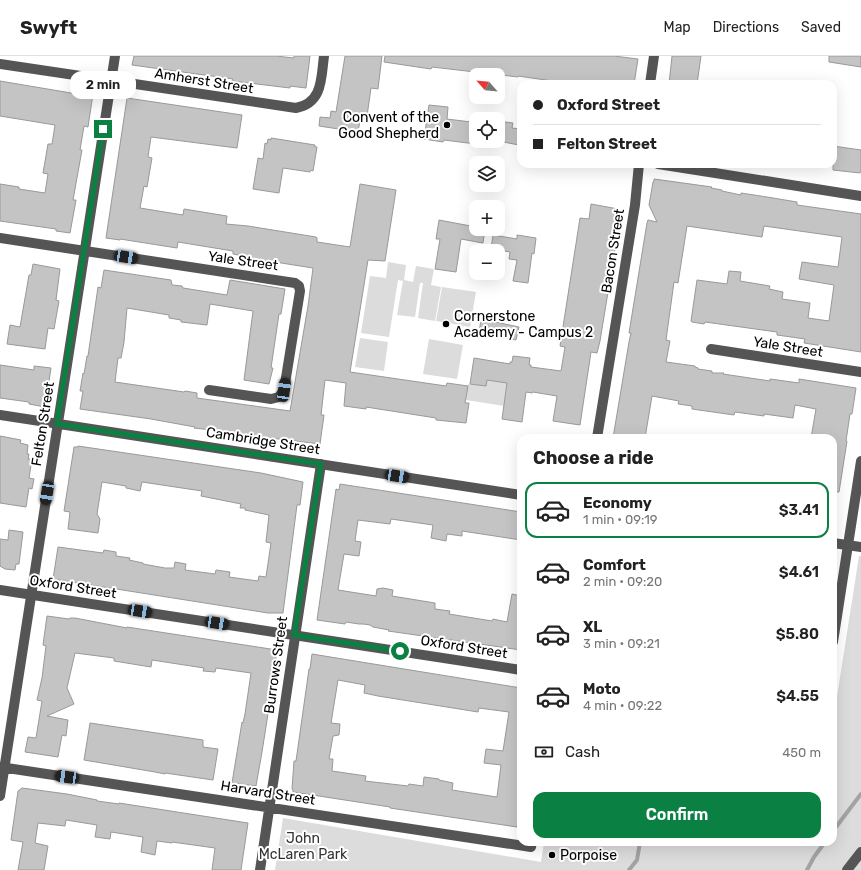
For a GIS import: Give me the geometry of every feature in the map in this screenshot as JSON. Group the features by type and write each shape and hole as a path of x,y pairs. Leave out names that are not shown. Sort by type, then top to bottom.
{"street":[{"name":"Felton Street","path":"0,796 2,767 31,594 115,56"},
{"name":"Amherst Street","path":"0,64 290,108 303,107 313,100 319,89 324,56"},
{"path":"651,80 654,56"},
{"name":"Bacon Street","path":"598,434 635,205 639,168"},
{"path":"683,168 861,196"},
{"name":"Yale Street","path":"0,238 295,283 299,286 300,291 284,390 279,397 271,399 208,390"},
{"name":"Yale Street","path":"711,349 861,372"},
{"name":"Cambridge Street","path":"0,415 517,494"},
{"path":"837,616 861,462"},
{"name":"Burrows Street","path":"260,870 294,635 321,464"},
{"path":"837,544 861,547"},
{"name":"Oxford Street","path":"0,590 517,669"},
{"name":"Harvard Street","path":"2,767 517,843"},
{"path":"847,870 861,852"}],"green space":[{"path":"388,262 406,265 404,280 413,282 416,266 434,269 431,285 441,287 435,321 418,318 423,283 420,283 415,317 397,315 403,281 398,280 389,337 361,333 370,276 386,278"},
{"path":"442,287 476,292 470,327 436,321"},
{"path":"360,338 388,342 384,371 355,367"},
{"path":"429,339 463,345 457,379 423,374"},
{"path":"487,380 507,383 504,406 466,400 468,384 486,386"},
{"name":"John McLaren Park","path":"859,556 861,556 861,870 275,870 283,818 541,862 543,846 837,846 837,696"}],"building":[{"path":"134,56 276,56 294,58 294,56 310,56 306,88 290,86 290,88 232,81 233,79 132,65"},
{"path":"345,56 382,56 378,89 371,88 367,116 361,115 358,132 319,126 320,117 330,118 331,111 336,112"},
{"path":"385,56 614,56 638,59 635,80 546,80 505,75 505,68 469,68 469,71 432,67 431,69 384,62"},
{"path":"672,56 701,56 698,80 669,80"},
{"path":"829,56 861,56 861,67 829,62"},
{"path":"0,81 77,94 77,92 93,94 88,127 84,126 80,150 82,150 73,200 76,200 70,233 56,231 56,229 0,221 0,184 45,193 48,174 43,173 48,144 52,144 55,125 0,116"},
{"path":"127,98 242,115 237,148 151,137 148,157 152,158 147,187 144,186 140,208 183,215 184,209 227,216 226,224 316,237 317,242 350,247 360,184 396,190 385,261 368,260 350,372 446,386 447,383 468,386 465,403 469,403 466,423 436,420 436,418 366,407 366,409 344,406 346,383 325,380 321,415 324,415 320,444 194,428 195,427 151,419 80,409 83,391 80,391 83,373 84,374 88,356 98,287 101,288 104,270 171,280 172,285 182,286 183,288 227,295 230,280 285,289 281,314 279,314 271,368 273,368 269,384 244,380 253,311 210,304 207,325 181,322 181,320 169,318 169,315 127,308 124,342 121,358 118,358 115,382 197,393 197,398 290,411 308,306 313,268 243,257 233,254 233,251 178,242 177,248 106,238"},
{"name":"Convent of the Good Shepherd","path":"429,105 448,107 447,119 469,122 469,143 444,140 443,142 424,139"},
{"path":"505,122 513,123 512,128 517,129 517,145 505,142"},
{"path":"271,138 315,145 315,147 317,147 313,171 311,170 310,172 283,168 279,193 253,189 258,158 263,159 265,143 267,144 268,139 271,140"},
{"path":"837,147 861,150 860,173 833,170 833,168 837,168"},
{"path":"654,179 712,187 711,188 741,195 741,193 797,202 797,205 861,214 861,352 804,343 805,339 777,335 777,332 705,322 704,324 691,321 697,280 727,284 729,271 741,272 740,281 770,286 769,289 783,292 782,299 810,303 808,318 829,321 834,285 799,279 802,262 838,267 842,237 764,226 762,237 687,226 678,283 674,282 666,340 670,341 666,362 695,366 698,369 712,371 712,373 724,373 723,374 770,381 770,379 799,383 799,379 856,388 852,414 850,414 839,492 837,492 837,434 812,434 816,409 795,405 793,418 735,412 734,415 692,409 692,406 678,404 679,401 652,396 646,434 614,434 631,333 629,333 647,223 648,220 657,222 649,205"},
{"path":"591,204 618,209 621,213 600,341 597,353 591,352 580,425 553,421 557,396 533,392 526,392 522,422 502,419 507,383 487,380 486,386 470,384 474,358 510,364 513,356 530,358 529,365 531,365 531,367 561,371 565,347 560,346 580,218 589,219"},
{"path":"439,220 469,226 469,236 484,236 483,243 461,239 456,272 435,269 440,239 436,239"},
{"path":"517,235 536,238 534,254 532,253 528,283 513,281 517,260 509,259 510,252 505,251 505,244 492,244 493,236 517,239"},
{"path":"33,264 60,269 56,300 59,301 54,329 48,328 45,349 7,344 10,325 20,327 29,275 31,275"},
{"path":"481,319 519,327 516,340 479,333"},
{"path":"0,365 34,370 34,366 51,368 45,407 29,404 29,402 0,398"},
{"path":"0,436 21,440 20,443 28,445 28,459 32,459 29,478 34,479 32,489 29,488 26,507 0,503"},
{"path":"78,446 261,473 303,482 300,505 297,505 283,613 268,613 53,579 58,547 103,553 104,550 116,552 116,556 130,558 129,560 165,568 174,568 175,562 186,564 185,570 215,574 216,570 230,572 229,577 258,581 259,576 266,577 271,543 266,542 269,515 245,510 245,508 240,508 241,504 201,496 202,491 142,482 140,491 126,488 126,486 102,482 97,514 100,519 98,533 68,529 70,512 64,511 74,447"},
{"path":"340,484 517,511 517,539 462,531 462,536 447,534 446,541 431,538 433,525 391,519 390,524 358,520 355,541 361,542 359,556 344,554 338,590 376,596 377,589 383,588 393,590 392,596 435,603 435,609 450,611 449,614 507,622 512,594 517,595 517,649 388,631 389,630 370,625 346,622 345,624 317,620 336,489 339,490"},
{"path":"9,530 23,532 19,564 16,564 15,570 5,569 0,566 0,539 8,540"},
{"path":"47,616 69,619 75,618 127,628 277,650 256,786 232,783 251,673 216,668 215,672 203,671 204,668 152,660 151,667 114,661 114,658 75,653 67,688 74,704 47,716 68,720 66,736 62,735 58,757 25,752 28,737 36,738 42,701 37,700 42,678 46,646 43,645"},
{"path":"312,654 517,687 517,827 293,792 294,761 296,761","holes":["338,680 365,685 364,693 478,712 479,708 509,712 503,751 486,749 484,763 501,765 497,797 452,790 453,783 439,779 424,777 423,786 409,784 408,786 365,781 366,776 332,771 333,759 329,759 333,736 339,735 340,724 331,723"]},
{"path":"90,723 203,740 203,747 218,749 213,780 165,774 84,760"},
{"path":"22,788 67,794 97,801 248,823 241,870 212,870 215,848 157,841 155,855 141,852 143,837 111,832 110,839 95,837 97,825 66,820 65,826 38,823 35,843 48,846 44,870 18,870 23,842 11,840 18,791"}],"waterway":[{"path":"837,826 861,794"},
{"path":"629,870 637,860 639,846"},
{"path":"807,870 822,846"}],"place":[{"name":"Convent of the Good Shepherd","path":"447,125"},
{"name":"Cornerstone Academy - Campus 2","path":"446,324"},
{"name":"Porpoise","path":"552,855"}],"route":[{"path":"103,129 57,424 321,464 294,635 400,651"}]}
